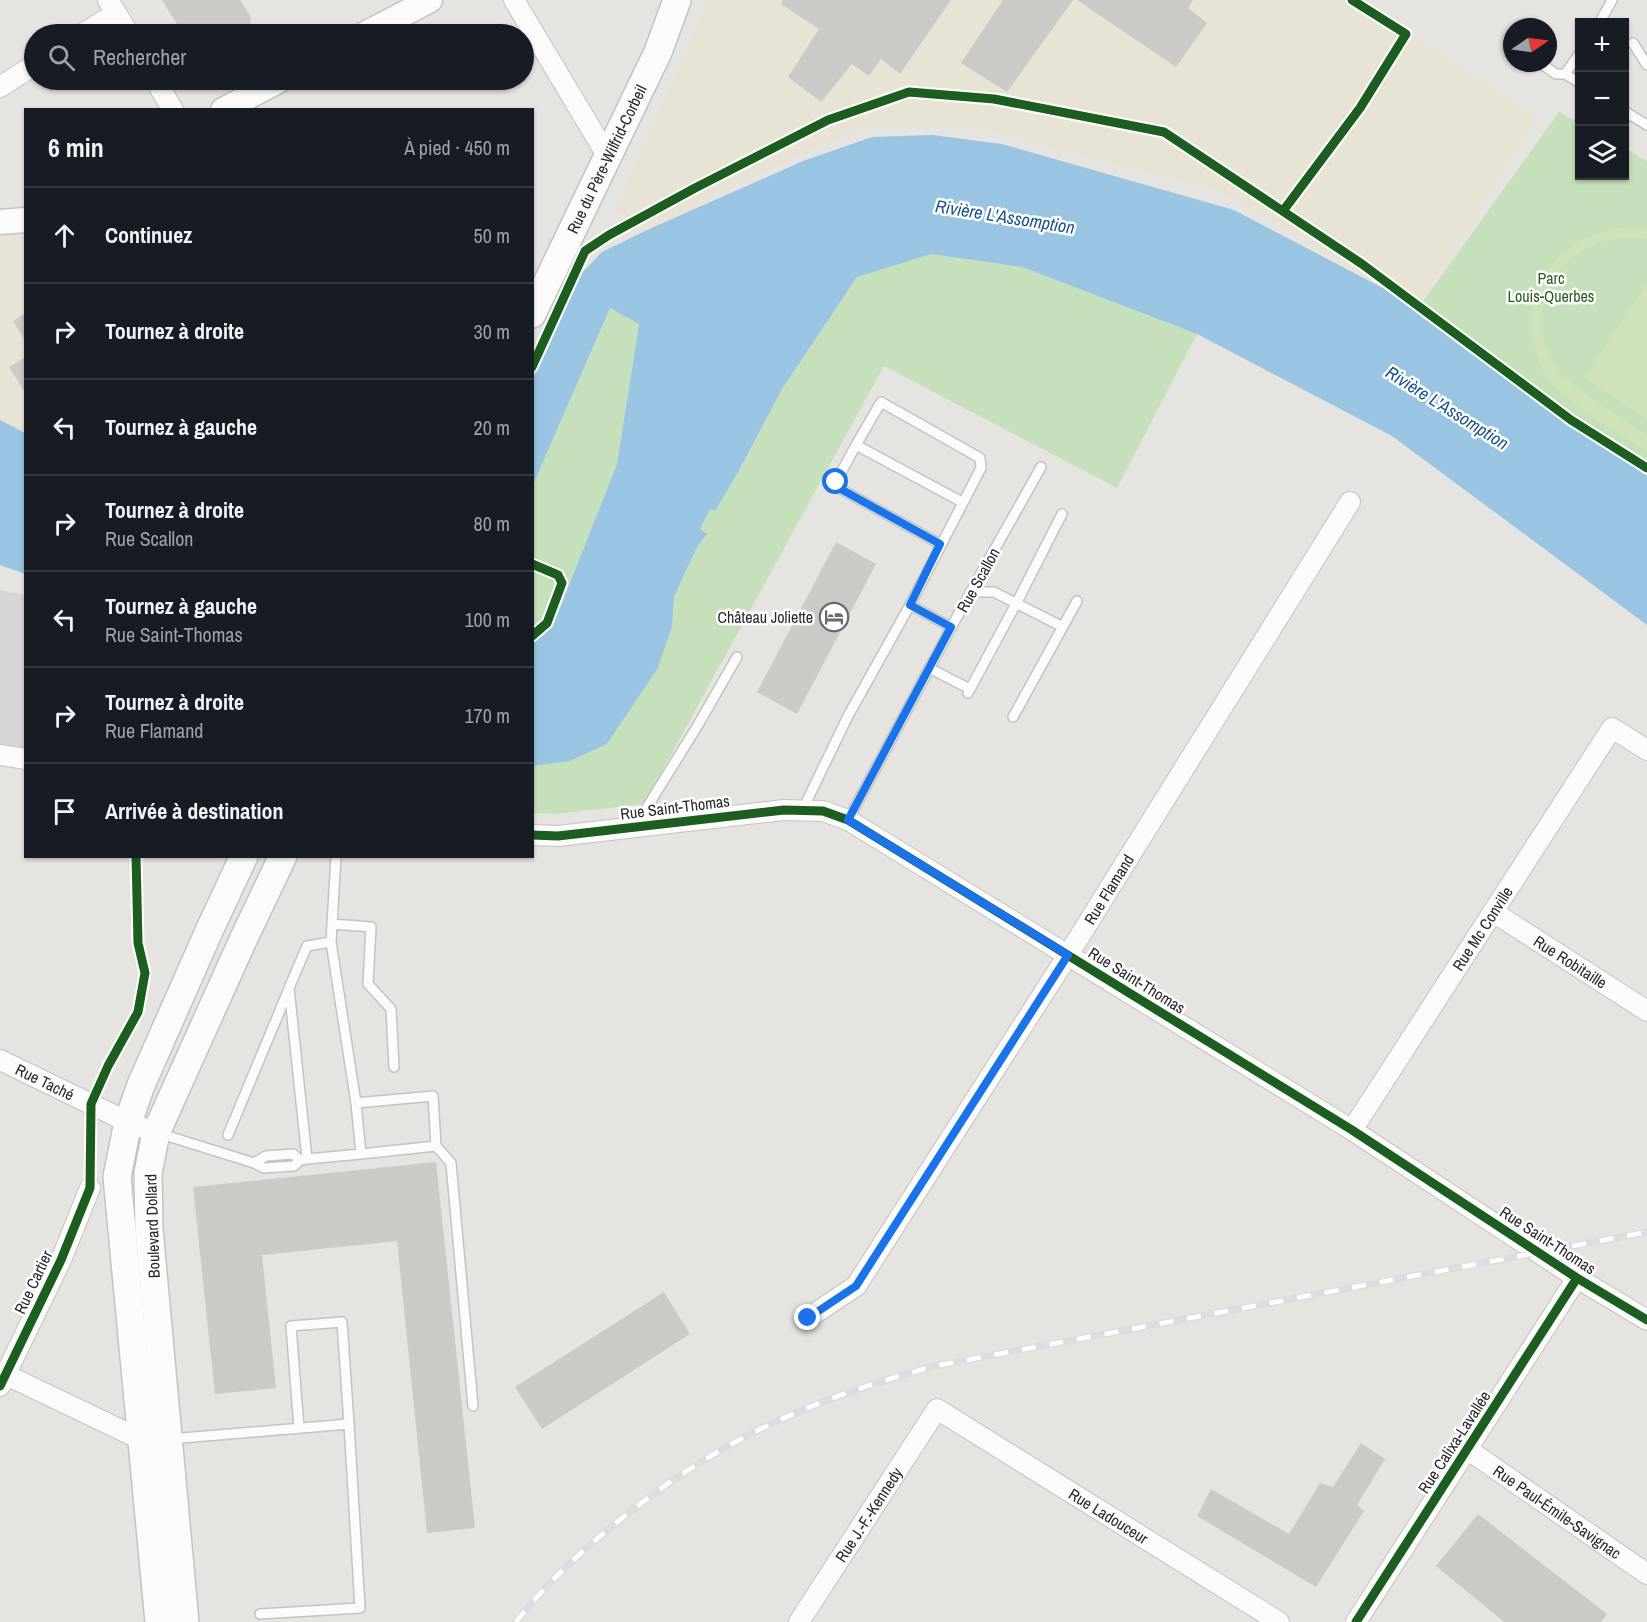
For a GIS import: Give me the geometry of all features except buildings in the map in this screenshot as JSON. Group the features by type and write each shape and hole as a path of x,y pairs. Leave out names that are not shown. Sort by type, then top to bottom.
{"main road":[{"name":"Rue du Père-Wilfrid-Corbeil","path":"534,310 658,52 677,0"},
{"name":"Boulevard Dollard","path":"159,1622 117,1177 128,1122 141,1084 208,931 243,858"},
{"name":"Boulevard Dollard","path":"185,1622 149,1229 148,1173 156,1133 282,858"}],"street":[{"path":"384,24 430,0"},
{"path":"514,0 528,24"},
{"path":"93,24 112,6 123,24"},
{"path":"534,33 608,157"},
{"path":"0,87 24,71"},
{"path":"161,90 172,108"},
{"path":"228,108 261,90"},
{"path":"0,222 24,220"},
{"name":"Rue Flamand","path":"808,1318 856,1286 1068,955 1350,502"},
{"name":"Rue Mc Conville","path":"1352,1130 1612,728 1647,750"},
{"path":"0,755 24,759"},
{"name":"Rue Saint-Thomas","path":"534,835 558,836 784,810 824,811 848,820 1352,1130 1577,1278 1647,1320"},
{"name":"Rue Robitaille","path":"1493,912 1647,1011"},
{"name":"Rue Taché","path":"0,1060 128,1122 156,1133"},
{"name":"Rue Cartier","path":"2,1378 61,1260 90,1188"},
{"name":"Rue Calixa-Lavallée","path":"1356,1622 1577,1278"},
{"path":"2,1378 142,1440 168,1439"},
{"name":"Rue J.-F.-Kennedy","path":"800,1622 937,1409"},
{"name":"Rue Ladouceur","path":"937,1409 1280,1622"},
{"name":"Rue Paul-Émile-Savignac","path":"1467,1449 1647,1574"}],"lane":[{"path":"1602,18 1612,0"},
{"path":"1634,43 1647,65"},
{"path":"1565,74 1575,60"},
{"path":"1553,72 1565,74 1575,80"},
{"path":"1629,114 1646,123"},
{"path":"802,810 848,716 910,605 981,468 980,458 881,402 836,482 837,487 940,544"},
{"path":"856,445 962,502"},
{"name":"Rue Scallon","path":"848,820 951,627 1041,467"},
{"path":"929,668 969,691 1062,514"},
{"path":"971,592 994,592 1063,627"},
{"path":"1013,717 1077,601"},
{"path":"910,605 951,627"},
{"path":"635,827 737,657"},
{"path":"336,858 331,942 356,1103 361,1154"},
{"path":"332,924 371,927 368,984 391,1009 394,1067"},
{"path":"228,1135 307,946 331,942"},
{"path":"289,988 304,1159"},
{"path":"356,1103 433,1096 436,1146 451,1163 473,1406"},
{"path":"156,1133 254,1163 266,1156 293,1154 304,1159 436,1146"},
{"path":"260,1614 360,1608 342,1322 291,1326 299,1428"},
{"path":"168,1439 349,1424"}],"shaded area":[{"path":"708,0 1359,0 1537,117 1419,307 1217,190 970,127 869,127 801,154 647,230 615,210"},
{"path":"24,220 24,432 0,420 0,222"},
{"path":"0,590 24,595 24,753 0,748"}],"green space":[{"name":"Parc Louis-Querbes","path":"1559,112 1575,121 1575,180 1629,180 1629,150 1647,161 1647,476 1419,307"},
{"path":"1619,228 1647,229 1647,239 1618,238 1593,246 1571,259 1555,278 1545,301 1542,326 1547,352 1562,377 1647,436 1647,452 1581,409 1548,379 1542,369 1531,333 1533,301 1547,272 1557,259 1584,239"},
{"path":"930,254 1022,267 1197,334 1117,488 884,366 644,804 556,814 534,813 534,765 607,744 658,668 672,627 674,597 696,549 707,535 700,529 710,509 715,511 739,472 782,389 857,277"},
{"path":"1647,283 1647,419 1585,378"},
{"path":"610,308 639,323 617,464 560,608 552,625 534,641 534,483"}],"water":[{"name":"Rivière L'Assomption","path":"933,135 1002,144 1234,210 1419,307 1647,476 1647,625 1392,436 1197,334 1022,267 931,254 857,277 782,389 715,511 710,509 700,529 707,534 696,549 674,597 672,627 658,668 607,744 570,761 534,766 534,641 552,625 560,608 617,464 639,324 610,308 534,483 534,377 567,300 582,273 602,252 803,161 872,137"},
{"path":"0,420 24,432 24,574 0,565"}],"railway":[{"path":"516,1622 576,1557 653,1494 728,1446 767,1426 847,1393 935,1366 1647,1232"}],"cycle path":[{"path":"1283,211 1360,108 1406,34 1352,0"},
{"path":"534,363 585,251 609,235 828,120 909,92 994,99 1164,132 1362,264 1571,420 1647,468"},
{"path":"534,565 558,575 562,583 547,623 534,634"},
{"path":"534,835 558,836 784,810 823,811 848,820 1352,1130 1577,1278 1647,1320"},
{"path":"0,1386 61,1260 90,1188 91,1104 108,1066 138,1012 145,973 138,943 136,858"},
{"path":"1356,1622 1577,1278"}],"place":[{"name":"Château Joliette","path":"834,617"}],"route":[{"path":"808,1318 856,1286 1068,955 848,820 951,627 910,605 940,544 837,487 836,482"}]}
